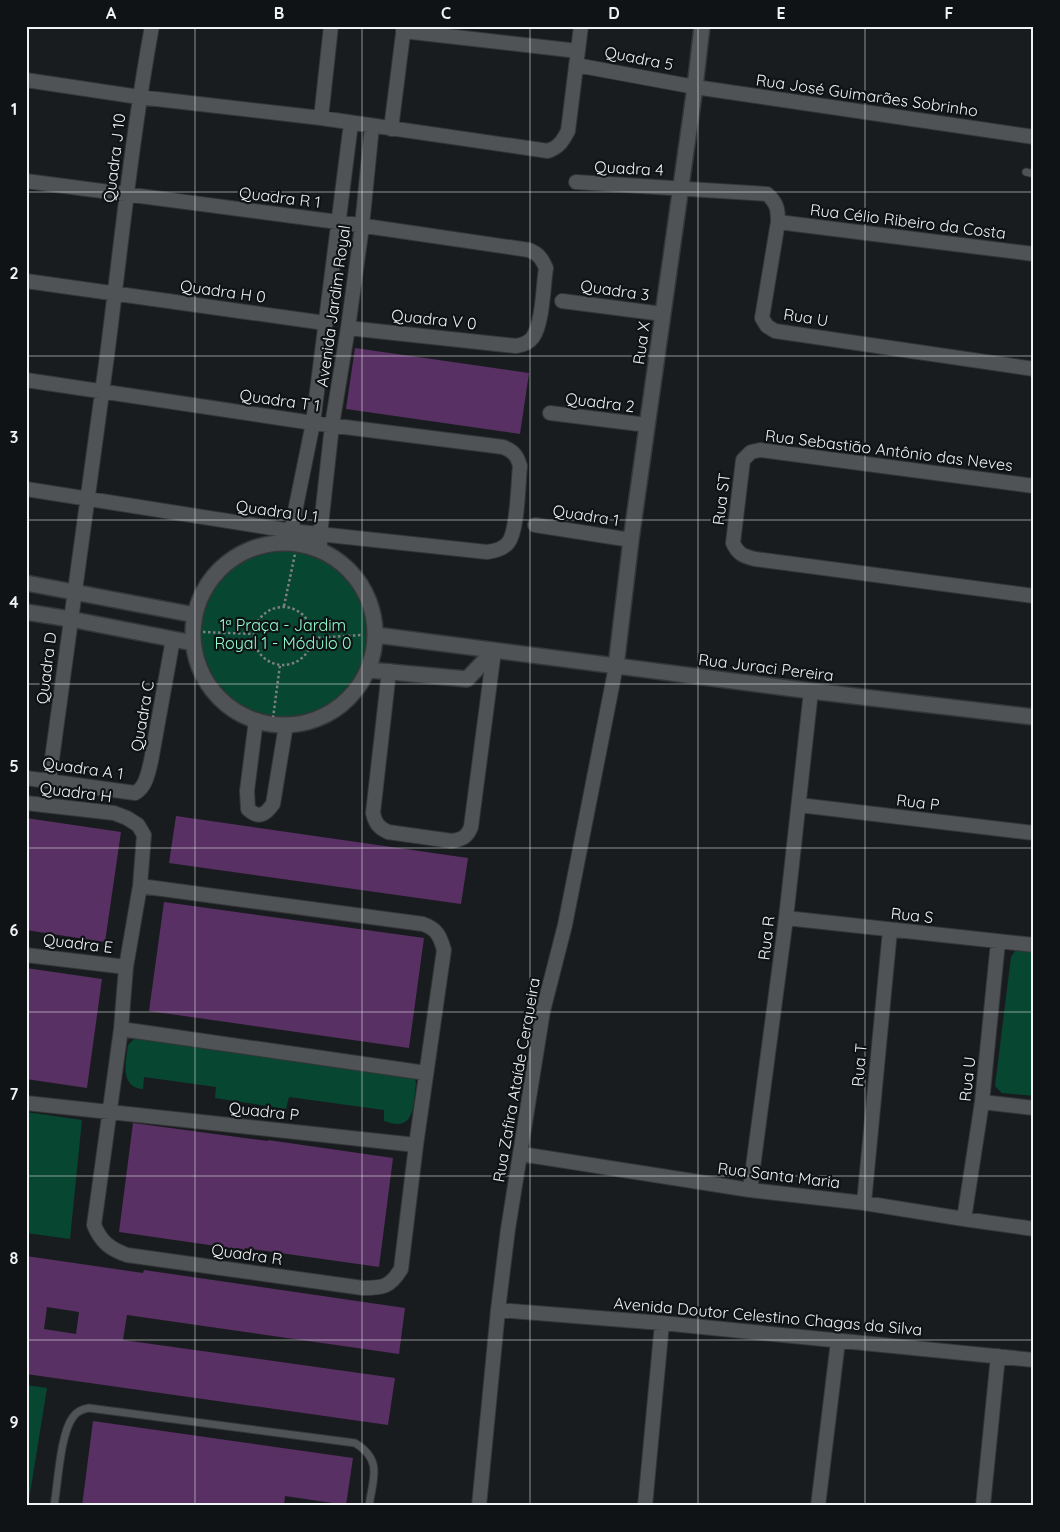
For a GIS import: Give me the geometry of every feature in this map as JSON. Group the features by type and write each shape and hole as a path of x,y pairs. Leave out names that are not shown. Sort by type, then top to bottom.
{"street":[{"name":"Quadra J 10","path":"88,499 139,96 152,26"},
{"path":"321,118 331,26"},
{"path":"26,80 321,118 548,151 556,148 568,131 581,26"},
{"name":"Rua X","path":"616,666 646,425 695,87 702,26"},
{"path":"391,129 403,29"},
{"name":"Quadra 5","path":"403,29 577,58 695,87"},
{"name":"Rua José Guimarães Sobrinho","path":"695,87 1034,137"},
{"name":"Avenida Jardim Royal","path":"291,539 313,423 351,123"},
{"name":"Avenida Jardim Royal","path":"320,543 332,425 362,226 372,126"},
{"name":"Quadra R 1","path":"26,181 127,196 338,222 529,250 537,253 543,260 546,268 537,328 532,339 525,344 516,346"},
{"name":"Quadra 4","path":"576,182 680,189"},
{"name":"Rua U","path":"680,189 767,194 775,201 778,209 778,222 762,318 767,326 775,331 1034,368"},
{"name":"Rua Célio Ribeiro da Costa","path":"778,222 1034,254"},
{"name":"Quadra H 0","path":"26,281 326,323"},
{"name":"Quadra 3","path":"562,301 663,314"},
{"name":"Quadra V 0","path":"348,328 516,346"},
{"name":"Quadra T 1","path":"26,380 313,423 503,446 518,457 520,466 514,531"},
{"name":"Quadra 2","path":"550,413 646,425"},
{"name":"Rua Sebastião Antônio das Neves","path":"743,460 751,452 760,450 1034,486"},
{"name":"Rua ST","path":"743,460 733,543 737,552 743,556 1034,596"},
{"name":"Quadra U 1","path":"26,489 88,499 291,539"},
{"name":"Quadra D","path":"49,781 70,618 88,499"},
{"name":"Quadra 1","path":"536,525 631,540"},
{"name":"Quadra U 1","path":"320,543 487,552 500,550 508,543 514,531"},
{"path":"291,539 320,543 343,564 360,584 372,608 376,635 369,670 352,695 338,707 314,720 279,724 256,720 237,711 221,698 207,682 198,664 193,637 195,615 201,595 227,562 245,551 291,539"},
{"path":"26,582 195,615"},
{"path":"26,612 70,618 173,640 193,637"},
{"name":"Rua Juraci Pereira","path":"376,635 1034,718"},
{"name":"Quadra C","path":"135,793 144,785 151,761 173,640"},
{"path":"369,670 467,679 494,651"},
{"path":"389,671 373,813 375,822 381,829 388,832 452,841 463,840 472,826 494,651"},
{"name":"Rua Zafira Ataíde Cerqueira","path":"479,1506 498,1310 508,1230 543,1011 565,925 616,666"},
{"name":"Rua R","path":"750,1190 786,918 811,691"},
{"path":"256,720 247,791 248,808 254,814 262,815 267,812 272,804 279,724"},
{"name":"Quadra A 1","path":"26,778 135,793"},
{"name":"Quadra H","path":"26,803 114,813 138,825 144,835 140,886"},
{"name":"Rua P","path":"799,805 1034,833"},
{"path":"109,1113 121,1029 126,967 140,886 423,924 434,928 440,937 444,950 416,1145"},
{"name":"Rua S","path":"786,918 1034,945"},
{"name":"Rua T","path":"864,1203 890,930"},
{"name":"Rua U","path":"964,1219 982,1102 998,942"},
{"name":"Quadra E","path":"26,955 126,967"},
{"path":"121,1029 426,1073"},
{"path":"982,1102 1034,1108"},
{"name":"Quadra P","path":"26,1103 416,1145"},
{"name":"Quadra R","path":"109,1113 94,1225 104,1243 113,1250 127,1254 363,1288 378,1288 386,1285 394,1280 400,1269 416,1145"},
{"name":"Rua Santa Maria","path":"521,1154 750,1190 864,1203 1034,1229"},
{"name":"Avenida Doutor Celestino Chagas da Silva","path":"498,1310 662,1323 1034,1360"},
{"path":"645,1506 662,1323"},
{"path":"818,1506 838,1341"},
{"path":"983,1506 998,1356"}],"lane":[{"path":"54,1506 65,1436 69,1423 74,1415 82,1409 90,1408 355,1443 367,1450 374,1460 369,1506"}],"path":[{"path":"284,606 291,539"},
{"path":"284,606 297,609 306,617 311,626 313,638 307,654 299,661 280,665 270,662 261,656 255,646 254,628 260,617 267,611 284,606"},
{"path":"193,637 254,634"},
{"path":"313,638 376,635"},
{"path":"279,724 280,665"}],"green space":[{"name":"1ª Praça - Jardim Royal 1 - Módulo 0","path":"283,548 300,550 316,555 344,573 362,601 367,617 369,634 367,651 362,667 344,695 316,713 300,718 283,720 266,718 250,713 222,695 204,667 199,651 197,634 199,617 204,601 222,573 250,555 266,550"},
{"path":"1017,948 1034,950 1034,1096 1002,1093 995,1086 1011,957"},
{"path":"137,1036 415,1078 413,1109 408,1120 395,1124 384,1121 384,1110 289,1097 286,1109 215,1098 216,1087 144,1077 143,1089 135,1087 130,1084 127,1078 126,1065 128,1045"},
{"path":"26,1112 82,1120 70,1239 26,1233"},
{"path":"26,1385 47,1388 28,1506 26,1506"}],"building":[{"path":"355,348 529,373 520,434 346,409"},
{"path":"176,816 468,858 461,904 169,863"},
{"path":"26,818 121,832 105,942 26,930"},
{"path":"164,902 424,938 409,1048 149,1011"},
{"path":"26,968 102,979 87,1088 26,1079"},
{"path":"133,1123 393,1158 379,1267 119,1232"},
{"path":"26,1256 143,1273 144,1270 405,1308 399,1354 127,1315 123,1340 395,1378 388,1425 26,1374","holes":["47,1307 79,1312 76,1334 44,1329"]},
{"path":"93,1421 353,1458 346,1505 285,1496 284,1506 82,1506"}]}
